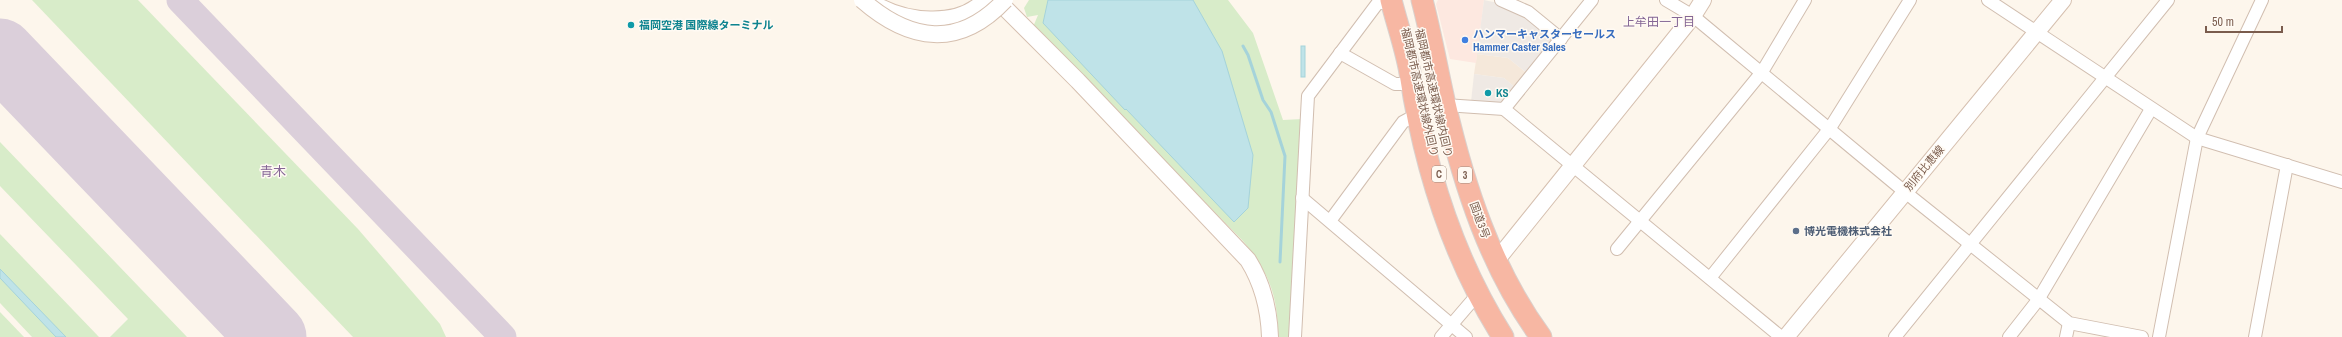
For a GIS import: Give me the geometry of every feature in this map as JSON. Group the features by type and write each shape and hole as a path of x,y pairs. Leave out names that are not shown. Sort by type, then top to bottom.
{"highway":[{"path":"1394,0 1416,115 1439,198 1477,294 1502,337"},
{"name":"福岡都市高速環状線外回り","path":"1394,0 1446,198 1478,280 1509,337"},
{"name":"福岡都市高速環状線内回り","path":"1414,0 1431,83 1459,193 1491,273 1526,337"},
{"name":"国道3号","path":"1422,0 1445,105 1470,190 1496,260 1516,299 1541,337"}],"street":[{"path":"862,0 890,22 911,31 948,33 966,29 1011,4"},
{"path":"867,0 879,7 908,18 933,20 959,15 981,5 985,0"},
{"path":"997,0 1011,4 1078,81 1248,260 1263,288 1270,322 1270,337"},
{"path":"1296,337 1308,96 1377,4 1394,0"},
{"path":"1501,0 1528,12 1561,39"},
{"path":"1504,109 1592,0"},
{"path":"1666,0 1693,16 1830,128 1905,192 2038,300 2069,323 2142,337"},
{"path":"1496,260 1693,16 1703,0"},
{"path":"1617,249 1762,72 1805,0"},
{"path":"1710,278 1830,128 1910,0"},
{"path":"1988,0 2197,138 2342,182"},
{"name":"別府比恵線","path":"1786,337 2063,0"},
{"path":"1895,337 2168,0"},
{"path":"2159,337 2197,138 2262,0"},
{"path":"1340,53 1395,84 1411,84"},
{"path":"1445,105 1504,109 1781,337"},
{"path":"2009,337 2038,300 2151,109"},
{"path":"1330,221 1403,122 1416,115"},
{"path":"2255,337 2287,165"},
{"path":"1302,198 1466,337"},
{"path":"1441,337 1477,294"},
{"path":"2066,337 2069,323"}],"shaded area":[{"path":"1438,0 1484,0 1476,63 1450,59 1436,4"},
{"path":"1484,0 1512,6 1557,39 1528,74 1508,58 1477,54"},
{"path":"1477,54 1508,58 1528,74 1516,88 1504,78 1474,74"},
{"path":"1474,74 1504,78 1516,88 1501,106 1471,102"}],"green space":[{"path":"32,0 138,0 358,229 440,324 446,337 353,337"},
{"path":"1029,0 1228,0 1253,33 1283,120 1303,119 1293,337 1278,337 1278,322 1274,297 1266,274 1243,241 1033,27 1038,15 1027,17 1024,8"},
{"path":"0,142 187,337 110,337 128,319 0,186"},
{"path":"0,234 99,337 32,337 0,303"},
{"path":"0,312 24,337 0,337"}],"water":[{"path":"1048,0 1193,0 1222,51 1253,155 1248,208 1234,222 1043,23"},
{"path":"1301,46 1305,46 1305,77 1301,77"},
{"path":"0,269 66,337 56,337 0,278"}],"waterway":[{"path":"1243,46 1248,55 1263,100 1271,112 1285,156 1280,262"}],"taxiway":[{"path":"180,0 503,337"}],"runway":[{"path":"0,53 272,337"}],"place":[{"name":"福岡空港 国際線ターミナル","path":"631,25"},
{"name":"ハンマーキャスターセールス Hammer Caster Sales","path":"1465,40"},
{"name":"KS","path":"1488,93"},
{"name":"博光電機株式会社","path":"1796,231"}],"district":[{"name":"上牟田一丁目","path":"1659,22"},
{"name":"青木","path":"273,171"}]}
